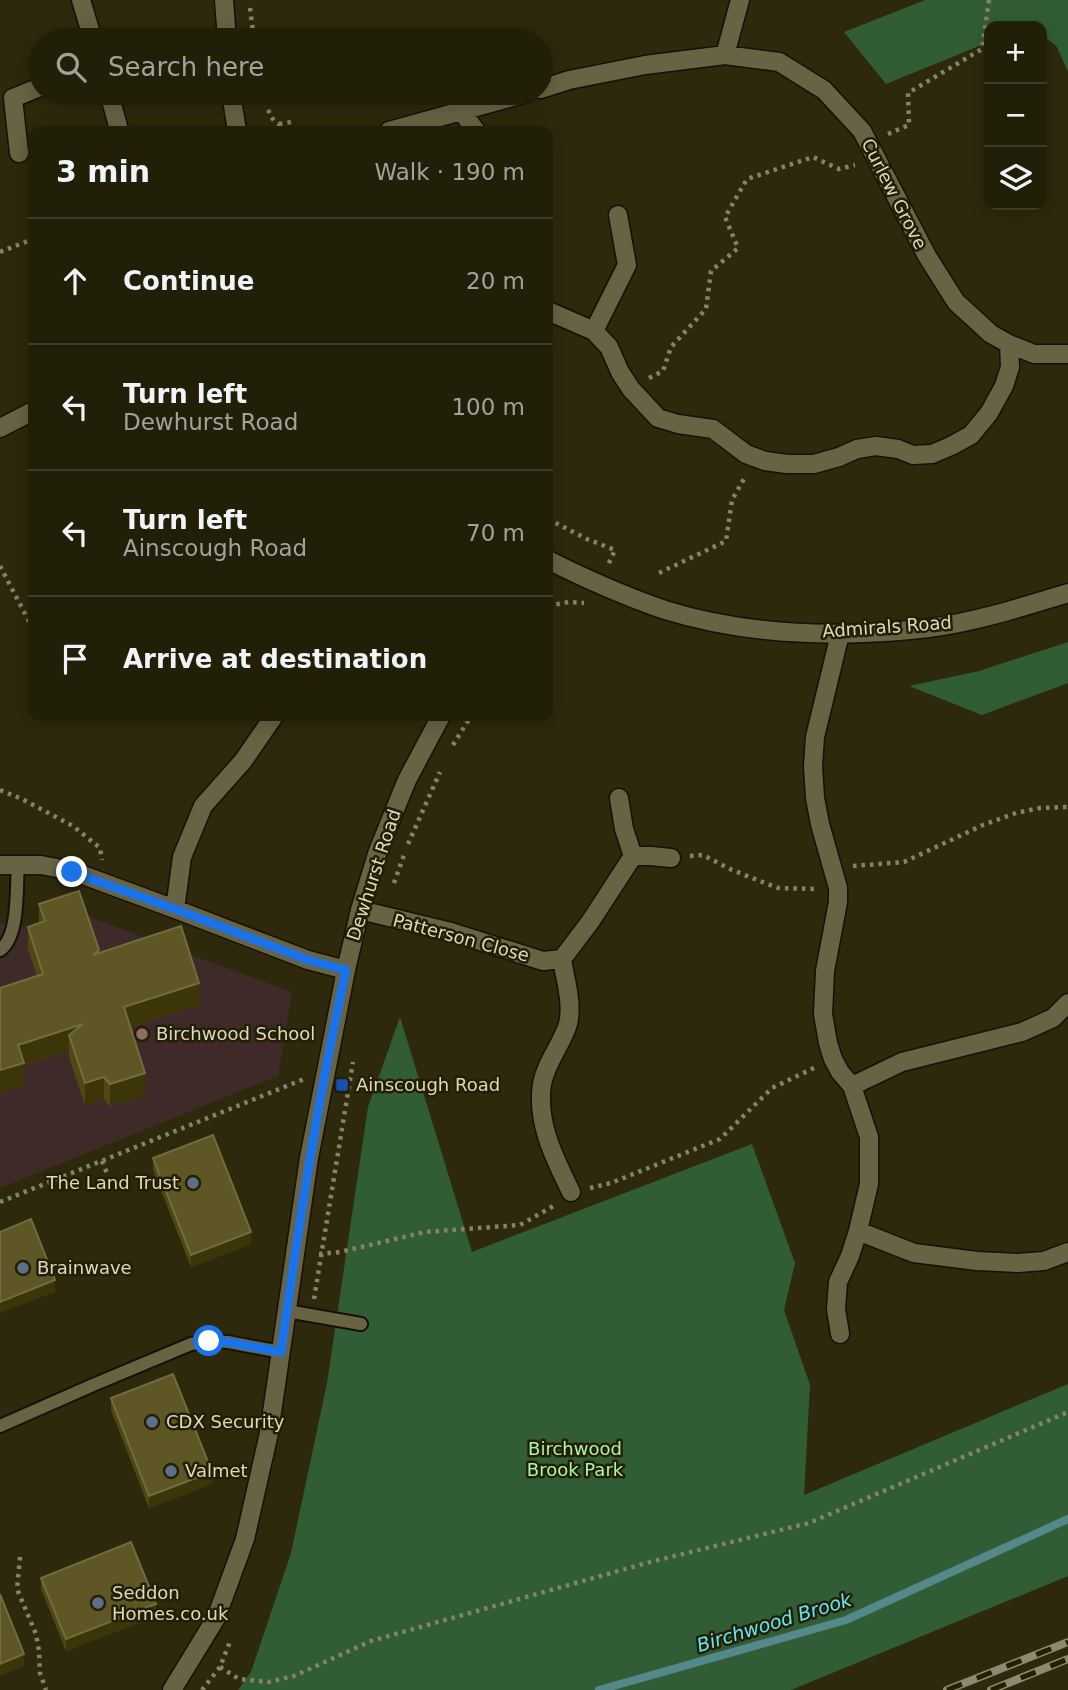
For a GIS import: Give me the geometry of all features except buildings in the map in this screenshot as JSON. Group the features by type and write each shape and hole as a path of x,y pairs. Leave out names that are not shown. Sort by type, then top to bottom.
{"street":[{"path":"80,0 89,28"},
{"path":"224,0 226,28"},
{"path":"725,55 740,0"},
{"name":"Curlew Grove","path":"553,85 645,65 725,55 779,62 824,90 862,131 927,256 957,303 991,334 1009,344 1034,354 1068,354"},
{"path":"19,153 13,98 28,92"},
{"path":"112,105 118,126"},
{"path":"233,105 236,126"},
{"path":"408,126 486,105"},
{"path":"462,112 472,126"},
{"path":"594,331 627,265 618,215"},
{"path":"553,313 594,331 609,347 631,389 658,418 713,429 746,454 788,464 814,464 857,449 876,446 898,449 913,455 932,454 951,446 971,435 989,413 1004,387 1010,367 1009,344"},
{"path":"0,428 28,414"},
{"name":"Admirals Road","path":"553,562 600,585 666,610 766,630 840,634 930,628 994,615 1068,593"},
{"path":"840,634 815,737 813,766 817,811 838,888 838,902 825,971 823,1014 833,1059 852,1086 869,1137 869,1184 858,1231 838,1282 836,1309 840,1334"},
{"path":"175,909 182,857 203,806 243,761 271,721"},
{"name":"Dewhurst Road","path":"172,1690 216,1618 245,1539 269,1433 309,1158 346,970 378,852 407,780 438,721"},
{"path":"619,798 624,829 633,856"},
{"path":"633,856 671,858"},
{"path":"571,1192 550,1149 541,1098 542,1081 568,1025 570,1008 562,959 633,856"},
{"path":"9,864 56,867 308,960 346,970"},
{"name":"Patterson Close","path":"360,911 451,932 543,961 562,959"},
{"path":"852,1086 902,1062 1022,1032 1053,1018 1068,1003"},
{"path":"858,1231 914,1253 976,1261 1044,1261 1068,1252"}],"lane":[{"path":"0,950 11,934 14,920 9,864"},
{"path":"287,1311 361,1324"},
{"path":"0,1426 191,1344 228,1342 281,1352"}],"path":[{"path":"248,0 252,28"},
{"path":"868,143 909,125 908,93 982,49 989,0"},
{"path":"268,105 273,122 291,122"},
{"path":"631,389 663,371 671,347 706,309 711,271 738,248 725,217 747,178 813,157 839,169 876,160"},
{"path":"0,252 28,241"},
{"path":"659,573 726,541 732,500 757,458"},
{"path":"553,522 615,550"},
{"path":"0,566 28,619"},
{"path":"553,605 569,602 591,604"},
{"path":"453,746 468,721"},
{"path":"394,886 404,853 441,769"},
{"path":"0,790 73,826 100,848 106,884"},
{"path":"852,866 904,862 983,825 1016,813 1040,808 1068,807"},
{"path":"671,858 703,855 778,888 822,889"},
{"path":"316,1288 354,1057"},
{"path":"0,1202 325,1071"},
{"path":"102,1161 108,1176"},
{"path":"193,1657 220,1667 240,1679 268,1682 294,1676 370,1641 650,1562 809,1523 1068,1412"},
{"path":"20,1557 17,1589 36,1634 40,1673 46,1690"}],"shaded area":[{"name":"Birchwood School","path":"76,912 292,992 278,1076 0,1188 0,923 35,928"}],"green space":[{"path":"925,0 1068,0 1068,72 1057,47 1047,38 1047,21 984,21 984,44 886,84 844,32"},
{"path":"1068,642 1068,683 982,715 909,686 979,671"},
{"name":"Birchwood Brook Park","path":"400,1017 472,1252 752,1144 795,1263 784,1310 810,1385 804,1495 1068,1384 1068,1576 791,1690 238,1690 251,1672 291,1553 327,1383 368,1107"}],"waterway":[{"name":"Birchwood Brook","path":"599,1690 846,1620 1068,1519"}],"railway":[{"path":"947,1690 1068,1642"},
{"path":"991,1690 1068,1659"}],"place":[{"name":"Birchwood School","path":"142,1034"},
{"name":"Ainscough Road","path":"342,1085"},
{"name":"The Land Trust","path":"193,1183"},
{"name":"Brainwave","path":"23,1268"},
{"name":"CDX Security","path":"152,1422"},
{"name":"Valmet","path":"171,1471"},
{"name":"Seddon Homes.co.uk","path":"98,1603"}],"route":[{"path":"72,872 308,960 346,970 309,1158 281,1352 209,1341"}]}
